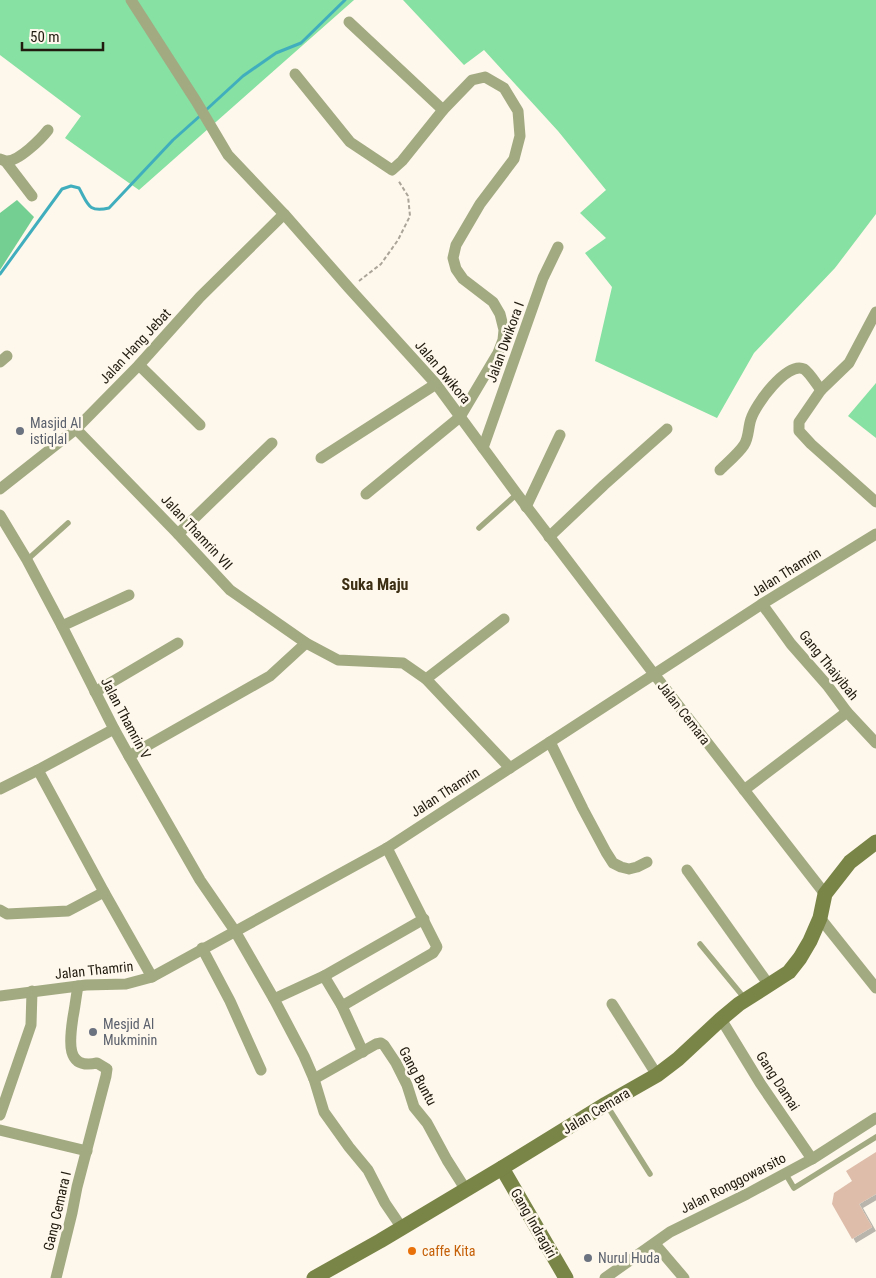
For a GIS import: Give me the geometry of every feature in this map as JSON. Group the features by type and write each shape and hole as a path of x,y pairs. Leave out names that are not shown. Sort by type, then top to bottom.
{"street":[{"name":"Jalan Dwikora","path":"131,0 196,101 228,155 284,214 436,384 526,507 654,674"},
{"path":"349,22 443,110"},
{"path":"295,74 350,142 392,170 402,161 443,110 472,80 485,77 504,88 518,111 520,136 514,158 480,204 456,244 453,258 456,269 463,279 493,302 500,314 504,330 504,340 460,417 366,494"},
{"path":"3,160 13,160 26,152 48,130"},
{"path":"3,160 32,196"},
{"name":"Jalan Hang Jebat","path":"0,489 76,429 139,365 200,297 284,214"},
{"name":"Jalan Dwikora I","path":"483,448 543,278 558,247"},
{"path":"876,312 850,363 821,390 798,422 799,431 811,444 876,502"},
{"path":"139,365 200,425"},
{"path":"720,470 745,444 756,407 774,383 794,369 800,368 806,370 821,390"},
{"path":"321,458 436,384"},
{"name":"Jalan Thamrin VII","path":"76,429 230,590 306,643 338,660 403,663 426,679 510,768"},
{"path":"549,537 667,429"},
{"path":"526,507 560,435"},
{"path":"178,534 272,443"},
{"name":"Jalan Thamrin V","path":"0,515 27,560 129,756 200,880 235,931 274,999 314,1078 324,1112 368,1170 402,1228"},
{"name":"Jalan Thamrin","path":"0,996 78,986 126,984 152,977 386,848 762,604 876,534"},
{"path":"62,626 129,595"},
{"name":"Gang Thaiyibah","path":"762,604 791,644 827,685 847,712 876,743"},
{"path":"426,679 504,619"},
{"path":"95,692 178,643"},
{"path":"129,756 270,676 306,643"},
{"name":"Jalan Cemara","path":"654,674 825,894"},
{"path":"744,790 847,712"},
{"path":"0,789 114,729"},
{"path":"550,742 583,810 613,862 629,869 647,862"},
{"path":"38,770 152,977"},
{"name":"Jalan Cemara","path":"314,1278 466,1190 657,1075 678,1059 746,1000 789,972 800,958 820,918 825,894 850,862 876,842"},
{"path":"342,1006 433,953 437,946 386,848"},
{"path":"687,870 768,985"},
{"path":"0,910 7,914 68,911 104,892"},
{"path":"820,918 876,988"},
{"path":"274,999 324,976 424,919"},
{"path":"202,948 230,1001 261,1070"},
{"path":"324,976 342,1006 363,1052"},
{"name":"Gang Cemara I","path":"56,1278 107,1069 97,1063 89,1065 78,1062 71,1052 70,1040 78,986"},
{"path":"0,1115 31,1025 32,992"},
{"path":"612,1004 657,1075"},
{"name":"Gang Damai","path":"721,1020 760,1083 812,1159"},
{"name":"Gang Buntu","path":"314,1078 376,1044 384,1045 407,1085 414,1107 427,1123 466,1190"},
{"name":"Jalan Ronggowarsito","path":"605,1278 670,1232 812,1159 876,1118"},
{"path":"0,1130 87,1151"},
{"name":"Gang Indragiri","path":"502,1168 566,1278"},
{"path":"655,1244 684,1278"}],"lane":[{"path":"479,528 517,494"},
{"path":"27,560 68,522"},
{"path":"700,944 746,1000"},
{"path":"606,1104 650,1174"},
{"path":"860,1128 869,1141"},
{"path":"786,1173 794,1188 876,1137"}],"path":[{"path":"349,288 381,264 398,240 410,216 408,196 392,170"}],"green space":[{"path":"0,0 354,0 139,190 65,138 81,116 0,55"},
{"path":"403,0 876,0 876,214 835,268 754,353 717,418 595,361 612,287 585,253 606,238 580,213 606,190 558,131 484,50 464,65"},
{"path":"17,200 34,217 0,270 0,213"},
{"path":"876,383 876,438 848,416"}],"building":[{"path":"876,1152 876,1194 859,1204 872,1227 852,1239 832,1204 834,1193 852,1181 846,1171"}],"waterway":[{"path":"206,110 243,76 276,53 301,43 345,0"},
{"path":"0,274 62,189 71,186 79,188 90,206 97,209 109,208 173,140 201,115"}],"place":[{"name":"Masjid Al istiqlal","path":"20,431"},
{"name":"Mesjid Al Mukminin","path":"93,1032"},
{"name":"caffe Kita","path":"412,1251"},
{"name":"Nurul Huda","path":"588,1258"}],"district":[{"name":"Suka Maju","path":"375,584"}]}
